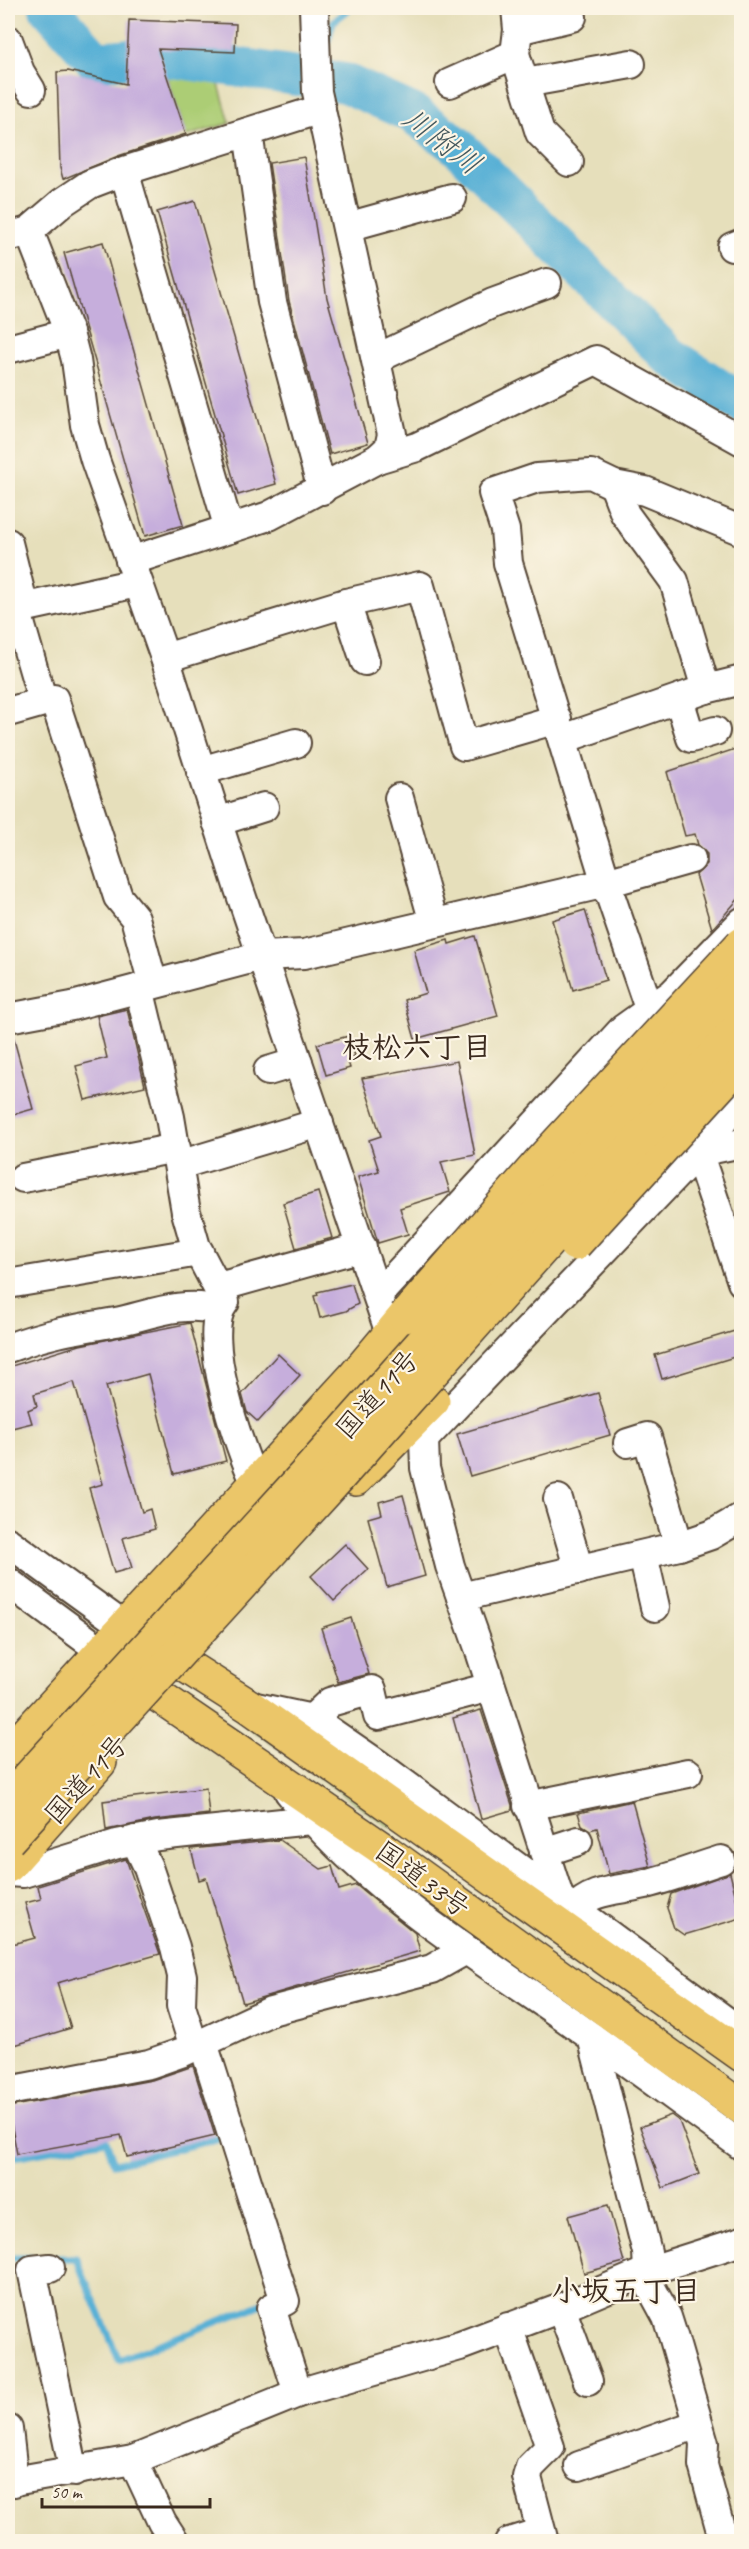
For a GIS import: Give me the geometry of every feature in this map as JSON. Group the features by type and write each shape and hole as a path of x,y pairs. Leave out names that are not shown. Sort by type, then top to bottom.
{"highway":[{"path":"8,1754 352,1379 538,1164 741,944"},
{"name":"国道11号","path":"8,1800 288,1495 741,983"},
{"name":"国道11号","path":"8,1840 332,1486 741,1024"},
{"name":"国道11号","path":"8,1866 186,1664 328,1508 421,1421 741,1061"},
{"name":"国道33号","path":"125,1627 249,1706 741,2055"},
{"name":"国道33号","path":"103,1652 159,1696 274,1774 377,1864 741,2108"}],"street":[{"path":"314,8 318,91 392,434 389,448 377,459"},
{"path":"450,83 516,30 572,17"},
{"path":"516,30 525,83 540,133 569,162"},
{"path":"8,40 19,79"},
{"path":"525,83 631,64"},
{"path":"318,91 248,132 90,184 18,234 69,333 76,360 85,425 133,572 165,658 217,822 378,1295 398,1325 421,1421 425,1468 450,1566 528,1806 544,1852 567,1905"},
{"path":"248,132 272,302 322,490"},
{"path":"124,171 229,529"},
{"path":"347,227 452,198"},
{"path":"376,359 494,303 548,283"},
{"path":"8,349 69,333"},
{"path":"16,609 133,572 229,529 269,516 377,459 417,447 596,360 741,441"},
{"path":"741,531 645,491 614,485 591,474 537,478 494,493 506,530 508,563 606,883 741,1282"},
{"path":"614,485 625,514 674,580 706,689"},
{"path":"8,543 16,609 43,702"},
{"path":"165,658 346,603 420,586 464,746 560,729 679,699 741,680"},
{"path":"346,603 365,661"},
{"path":"8,712 54,699 118,897 135,918 186,1212 218,1298 215,1329 225,1397 240,1449 256,1484"},
{"path":"679,699 691,738 715,731"},
{"path":"201,771 296,743"},
{"path":"217,822 264,807"},
{"path":"394,807 434,923"},
{"path":"8,1018 262,956 304,954 606,883 691,860"},
{"path":"378,1295 623,1029 672,994 741,922"},
{"path":"268,1071 298,1062"},
{"path":"421,1421 698,1152 741,1097"},
{"path":"23,1178 177,1156 320,1123"},
{"path":"698,1152 741,1143"},
{"path":"8,1348 63,1329 116,1322 180,1307 206,1306 218,1298 362,1247"},
{"path":"8,1284 200,1251"},
{"path":"352,1379 421,1421"},
{"path":"628,1443 646,1437 679,1546"},
{"path":"557,1499 579,1570"},
{"path":"461,1597 679,1546 711,1535 741,1517"},
{"path":"8,1542 125,1627"},
{"path":"643,1555 656,1607"},
{"path":"8,1582 103,1652"},
{"path":"312,1719 330,1702 372,1690 378,1716 491,1687"},
{"path":"249,1706 312,1719 376,1763 741,2033"},
{"path":"528,1806 688,1773"},
{"path":"274,1774 311,1820 377,1864 464,1951 592,2037 741,2146"},
{"path":"8,1872 23,1874 135,1840 311,1820"},
{"path":"135,1840 152,1876 176,1947 182,1976 182,2006 198,2045 285,2301 272,2308 298,2392"},
{"path":"544,1852 578,1841"},
{"path":"567,1905 610,1889 640,1886 721,1860"},
{"path":"8,2091 130,2069 198,2045 271,2012 432,1969 464,1951"},
{"path":"592,2037 647,2252 645,2272 667,2317 704,2443 703,2465 724,2541"},
{"path":"8,2429 11,2482 133,2460 298,2392 460,2346 561,2308 645,2272 741,2241"},
{"path":"50,2268 32,2270 74,2472"},
{"path":"561,2308 588,2381"},
{"path":"508,2327 550,2447 530,2467 527,2477 542,2537 509,2541"},
{"path":"579,2466 698,2424"},
{"path":"133,2460 162,2522 174,2541"}],"green space":[{"path":"167,76 218,81 230,123 186,136"},
{"path":"252,1722 396,1822 391,1828 248,1727"}],"building":[{"path":"129,20 236,24 235,52 158,49 186,134 118,156 63,179 60,168 57,72 68,71 126,84"},
{"path":"304,157 327,298 368,443 330,454 289,301 269,163"},
{"path":"195,201 276,484 238,495 157,212"},
{"path":"103,242 183,525 145,536 64,253"},
{"path":"741,747 741,896 712,929 696,875 707,864 707,854 698,845 695,834 685,836 667,772"},
{"path":"585,910 606,980 573,990 552,920"},
{"path":"475,936 498,1016 415,1039 404,1000 426,993 414,950 448,940 449,944"},
{"path":"127,1009 145,1086 85,1100 76,1066 107,1058 97,1016"},
{"path":"13,1036 33,1109 8,1116 8,1037"},
{"path":"349,1036 355,1056 347,1058 350,1068 326,1075 317,1044"},
{"path":"457,1061 475,1155 441,1162 450,1192 400,1208 408,1234 378,1243 358,1177 379,1171 369,1140 381,1136 362,1078"},
{"path":"318,1192 332,1238 296,1248 283,1203"},
{"path":"352,1284 358,1304 346,1311 320,1318 314,1296 318,1295 317,1292"},
{"path":"190,1323 226,1461 174,1474 148,1374 106,1386 142,1512 150,1509 155,1529 123,1538 132,1568 114,1573 89,1488 103,1484 74,1382 34,1394 37,1406 28,1410 32,1423 8,1429 8,1367 80,1345"},
{"path":"738,1330 741,1355 662,1379 655,1355"},
{"path":"278,1354 300,1375 258,1422 247,1412 242,1394"},
{"path":"598,1393 610,1435 470,1476 457,1434"},
{"path":"403,1495 425,1576 387,1587 368,1518 382,1514 379,1502"},
{"path":"345,1544 368,1569 334,1601 311,1576"},
{"path":"351,1618 369,1674 338,1682 321,1628"},
{"path":"481,1710 512,1810 481,1819 453,1718"},
{"path":"206,1788 209,1814 155,1820 106,1830 103,1801"},
{"path":"632,1801 650,1866 609,1874 597,1828 590,1830 582,1825 578,1813"},
{"path":"280,1840 321,1869 332,1866 339,1890 356,1885 415,1933 420,1951 243,2003 206,1878 199,1880 191,1849"},
{"path":"126,1859 160,1954 57,1983 71,2028 8,2047 8,1945 35,1938 25,1903 41,1899 38,1886"},
{"path":"730,1873 741,1918 684,1935 674,1928 667,1908 671,1894"},
{"path":"193,2066 215,2136 127,2157 121,2135 17,2154 8,2107 152,2080"},
{"path":"671,2115 679,2121 699,2174 663,2188 640,2127"},
{"path":"608,2205 624,2262 584,2273 568,2216"}],"waterway":[{"name":"川附川","path":"49,8 96,61 159,56 345,83 412,113 456,145 668,355 742,404"},
{"path":"328,41 333,22 351,8"},
{"path":"727,1864 742,1861"},
{"path":"8,2158 106,2140 114,2164 225,2137"},
{"path":"8,2258 32,2258"},
{"path":"52,2258 76,2258 119,2360 265,2303"}],"district":[{"name":"枝松六丁目","path":"417,1047"},
{"name":"小坂五丁目","path":"626,2291"}]}
